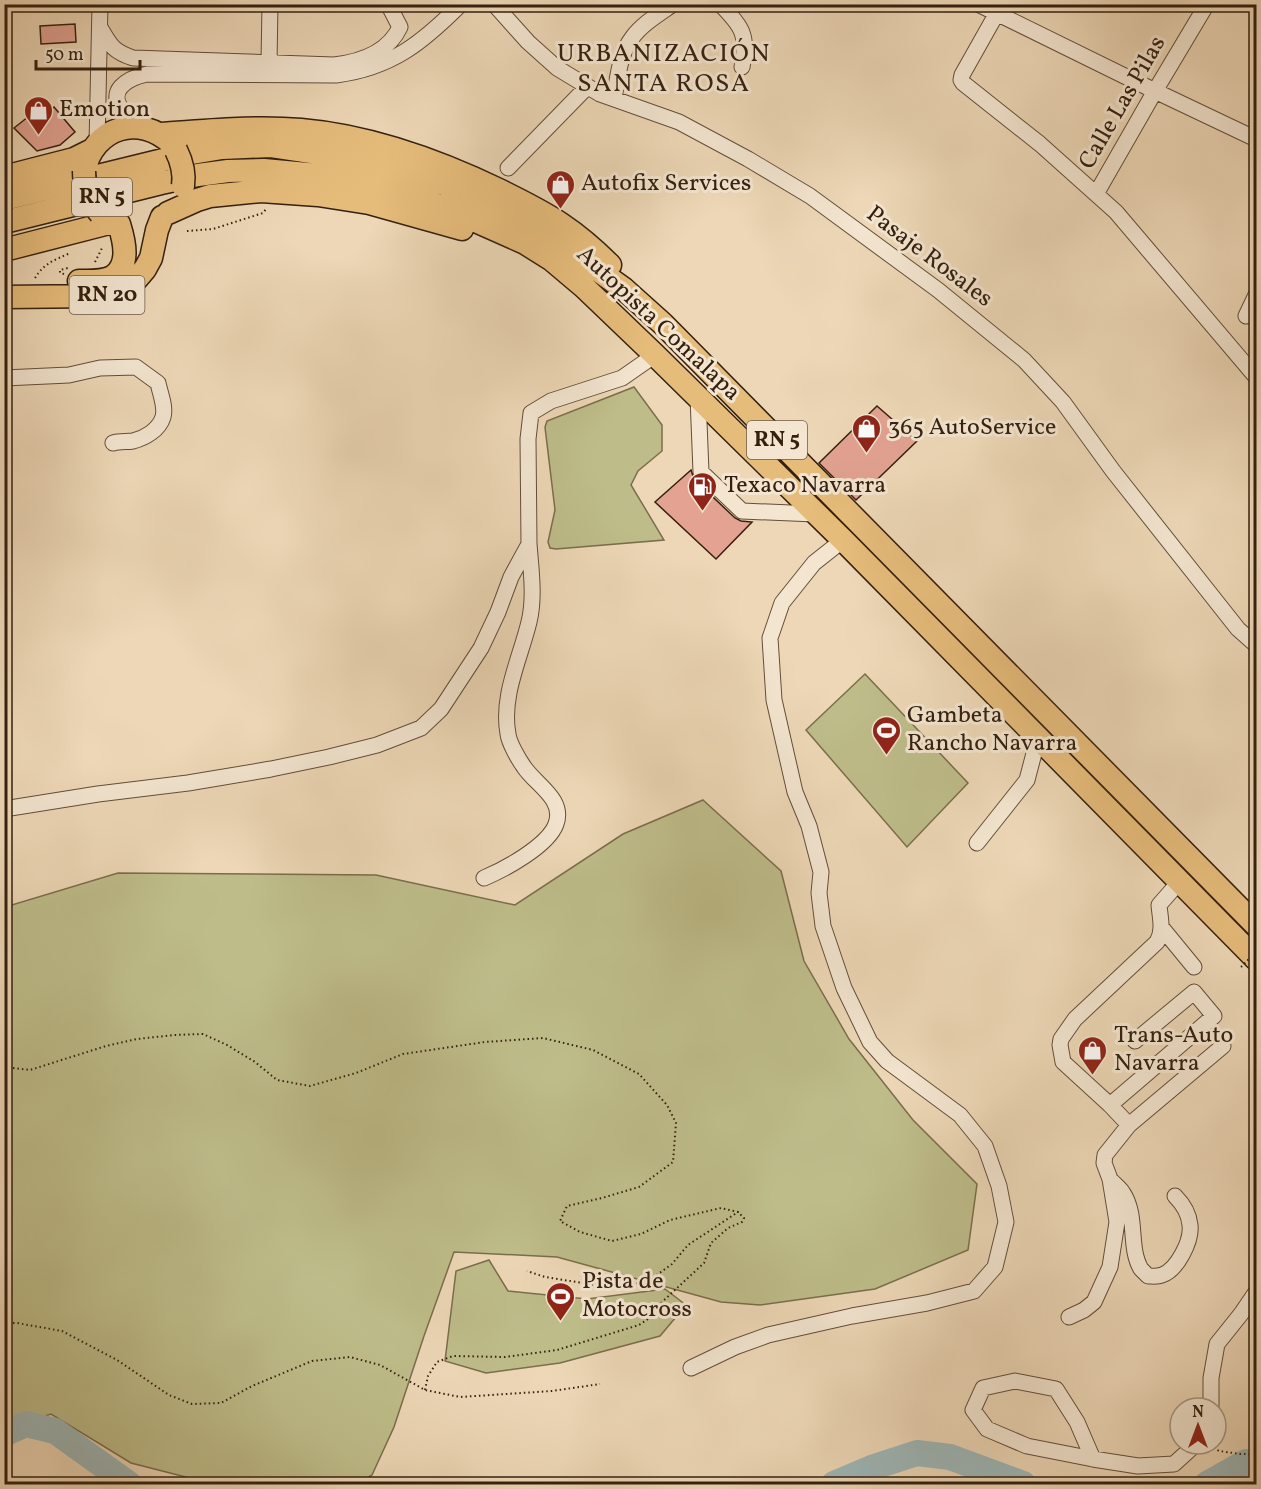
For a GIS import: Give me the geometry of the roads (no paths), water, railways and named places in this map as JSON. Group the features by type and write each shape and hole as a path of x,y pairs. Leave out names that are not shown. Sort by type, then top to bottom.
{"highway":[{"path":"4,177 74,159 95,147 109,134 131,127 161,138 252,128 304,130 356,139 421,156 481,181 526,203 561,224 586,242 610,264 663,324"},
{"name":"RN 20","path":"4,297 100,296 117,292 133,283 146,268 151,258 157,230 165,215 178,201 183,186 182,164 161,138"},
{"name":"Autopista Comalapa","path":"4,199 176,157 222,148 270,146 325,154 441,183 518,218 556,240 624,289 663,324 1257,925"},
{"name":"RN 20","path":"4,283 100,280 111,278 121,268 125,246 111,220 95,208 87,194 84,171 88,156 95,147"},
{"name":"Autopista Comalapa","path":"4,222 160,183 217,172 280,171 318,175 400,191 464,215 525,243 584,287 843,540 1180,881 1249,963"},
{"path":"4,250 71,234 111,220 134,226 149,224 196,200 210,196 253,192 284,193 318,195 369,203 472,232 503,246 535,266 655,355"}],"street":[{"path":"95,147 101,29 100,4"},
{"path":"269,63 270,4"},
{"path":"381,64 389,57 393,49 397,32 388,4"},
{"path":"161,138 125,114 117,100 123,83 147,74 336,75 359,71 395,58 432,33 461,4"},
{"name":"Pasaje Rosales","path":"494,4 528,42 557,68 600,94 679,122 810,196 938,290 1024,360 1063,402 1113,471 1238,629 1257,645"},
{"path":"615,98 620,64 631,39 650,20 673,4"},
{"path":"720,4 734,18 744,36 745,52 742,67"},
{"path":"978,4 999,9 1155,91 1257,139"},
{"name":"Calle Las Pilas","path":"1096,194 1207,4"},
{"path":"999,9 962,75 963,83 1040,144 1116,212 1257,377"},
{"path":"101,29 119,53 133,58 333,65 352,62 383,49 397,32"},
{"path":"397,32 432,33"},
{"path":"508,168 588,87"},
{"path":"1246,316 1257,295"},
{"path":"484,878 502,870 545,841 556,825 558,814 554,800 524,768 508,736 509,694 530,621 533,589 528,439 531,412 551,401 622,378 655,355"},
{"path":"4,378 69,375 100,368 136,368 158,383 163,401 163,417 156,429 146,436 133,441 113,443"},
{"path":"698,397 701,472 742,511 815,514"},
{"path":"691,1368 735,1347 768,1335 852,1316 927,1303 974,1291 995,1268 1006,1222 999,1186 985,1146 960,1115 887,1061 870,1042 844,988 823,926 819,893 821,872 809,826 795,792 774,700 770,638 782,603 814,564 843,540"},
{"path":"4,809 271,769 377,745 421,728 441,709 481,648 509,584 530,544"},
{"path":"509,584 533,589"},
{"path":"977,843 1027,780 1038,738"},
{"path":"1129,1125 1063,1062 1060,1046 1075,1019 1157,942 1162,928 1159,905 1180,881"},
{"path":"1162,928 1194,967"},
{"path":"1110,1105 1214,1016 1194,992 1135,1041"},
{"path":"1069,1317 1094,1302 1110,1267 1117,1222 1110,1179 1104,1163 1105,1155 1129,1125 1223,1046"},
{"path":"1110,1179 1123,1193 1133,1220 1138,1260 1148,1276 1164,1275 1172,1268 1187,1246 1190,1225 1187,1214 1175,1196"},
{"path":"1211,1396 1211,1378 1217,1344 1257,1292"},
{"path":"1093,1459 1077,1422 1056,1389 1015,1381 983,1388 973,1410 987,1429 1027,1446 1093,1459 1138,1467 1174,1464 1183,1456"}],"waterway":[{"path":"4,1434 26,1424 55,1431 129,1484"},
{"path":"834,1484 874,1467 917,1453 950,1457 1023,1484"},
{"path":"1207,1484 1246,1462"}],"place":[{"name":"Emotion","path":"38,136"},
{"name":"Autofix Services","path":"560,210"},
{"name":"365 AutoService","path":"867,454"},
{"name":"Texaco Navarra","path":"703,512"},
{"name":"Gambeta Rancho Navarra","path":"886,756"},
{"name":"Trans-Auto Navarra","path":"1093,1076"},
{"name":"Pista de Motocross","path":"561,1322"}],"district":[{"name":"URBANIZACIÓN SANTA ROSA","path":"664,69"}]}
